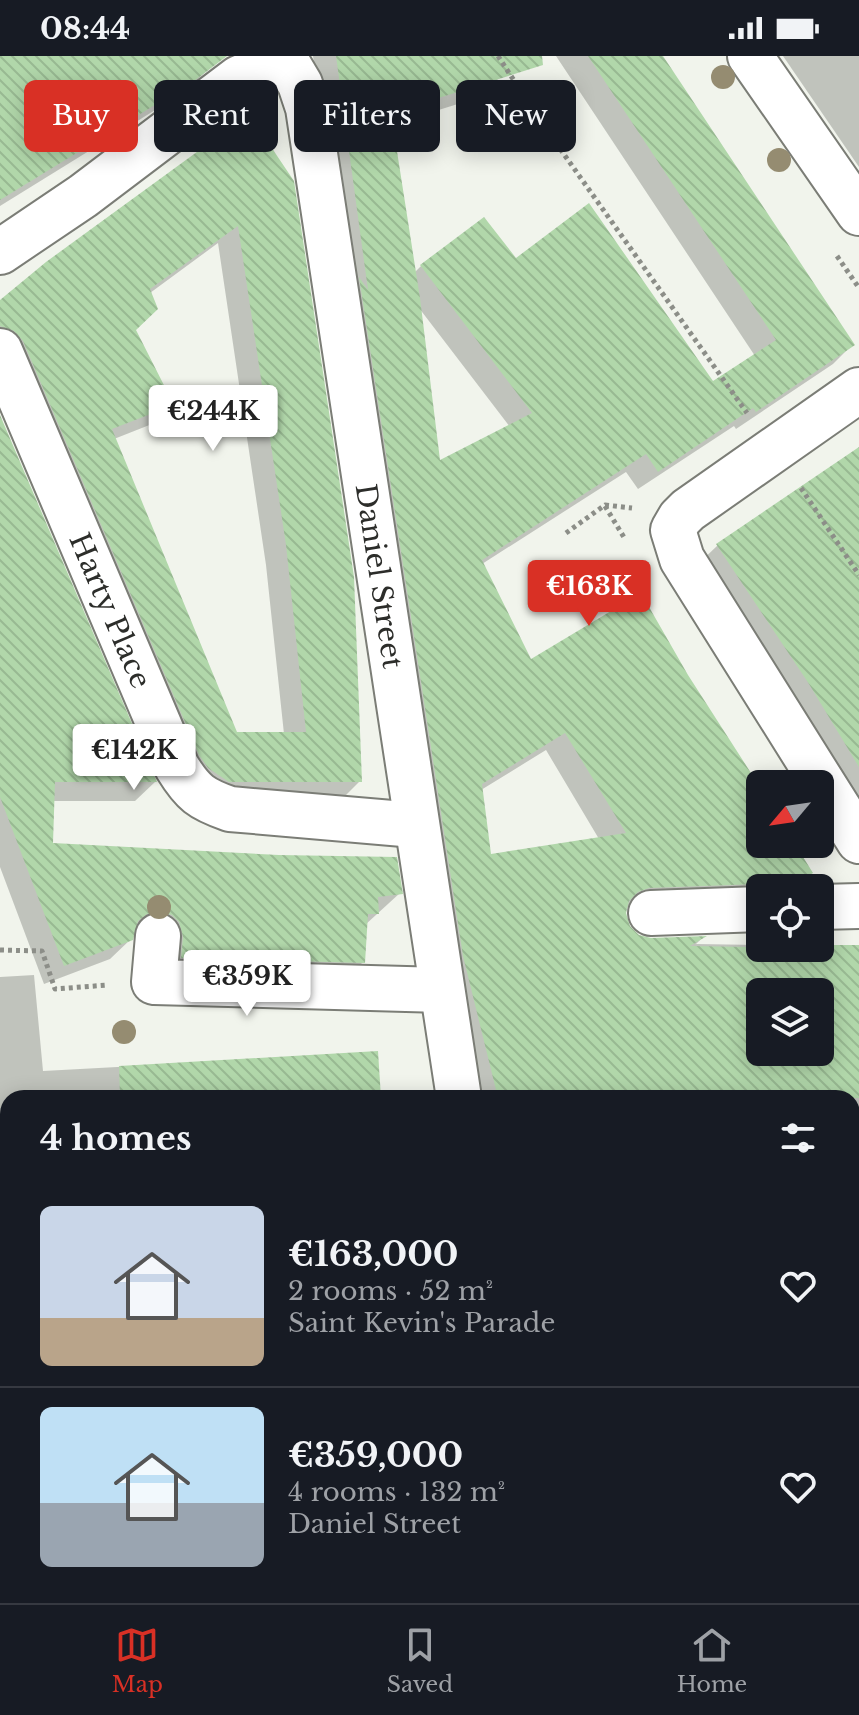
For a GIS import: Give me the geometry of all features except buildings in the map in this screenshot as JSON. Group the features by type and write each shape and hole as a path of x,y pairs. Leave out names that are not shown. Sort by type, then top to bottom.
{"street":[{"path":"750,56 859,213"},
{"path":"0,252 83,196 239,78 285,57"},
{"name":"Daniel Street","path":"285,57 300,84 308,108 458,1090"},
{"name":"Harty Place","path":"0,351 177,767 192,790 206,801 230,809 415,825"},
{"path":"859,390 688,510 673,530 682,559 859,841"},
{"path":"834,907 859,906"},
{"path":"651,913 746,910"},
{"path":"158,936 154,982 442,990"}],"path":[{"path":"498,56 539,119 756,426"},
{"path":"798,484 859,575"},
{"path":"566,533 605,505"},
{"path":"0,950 42,951 55,989 154,982"}]}
